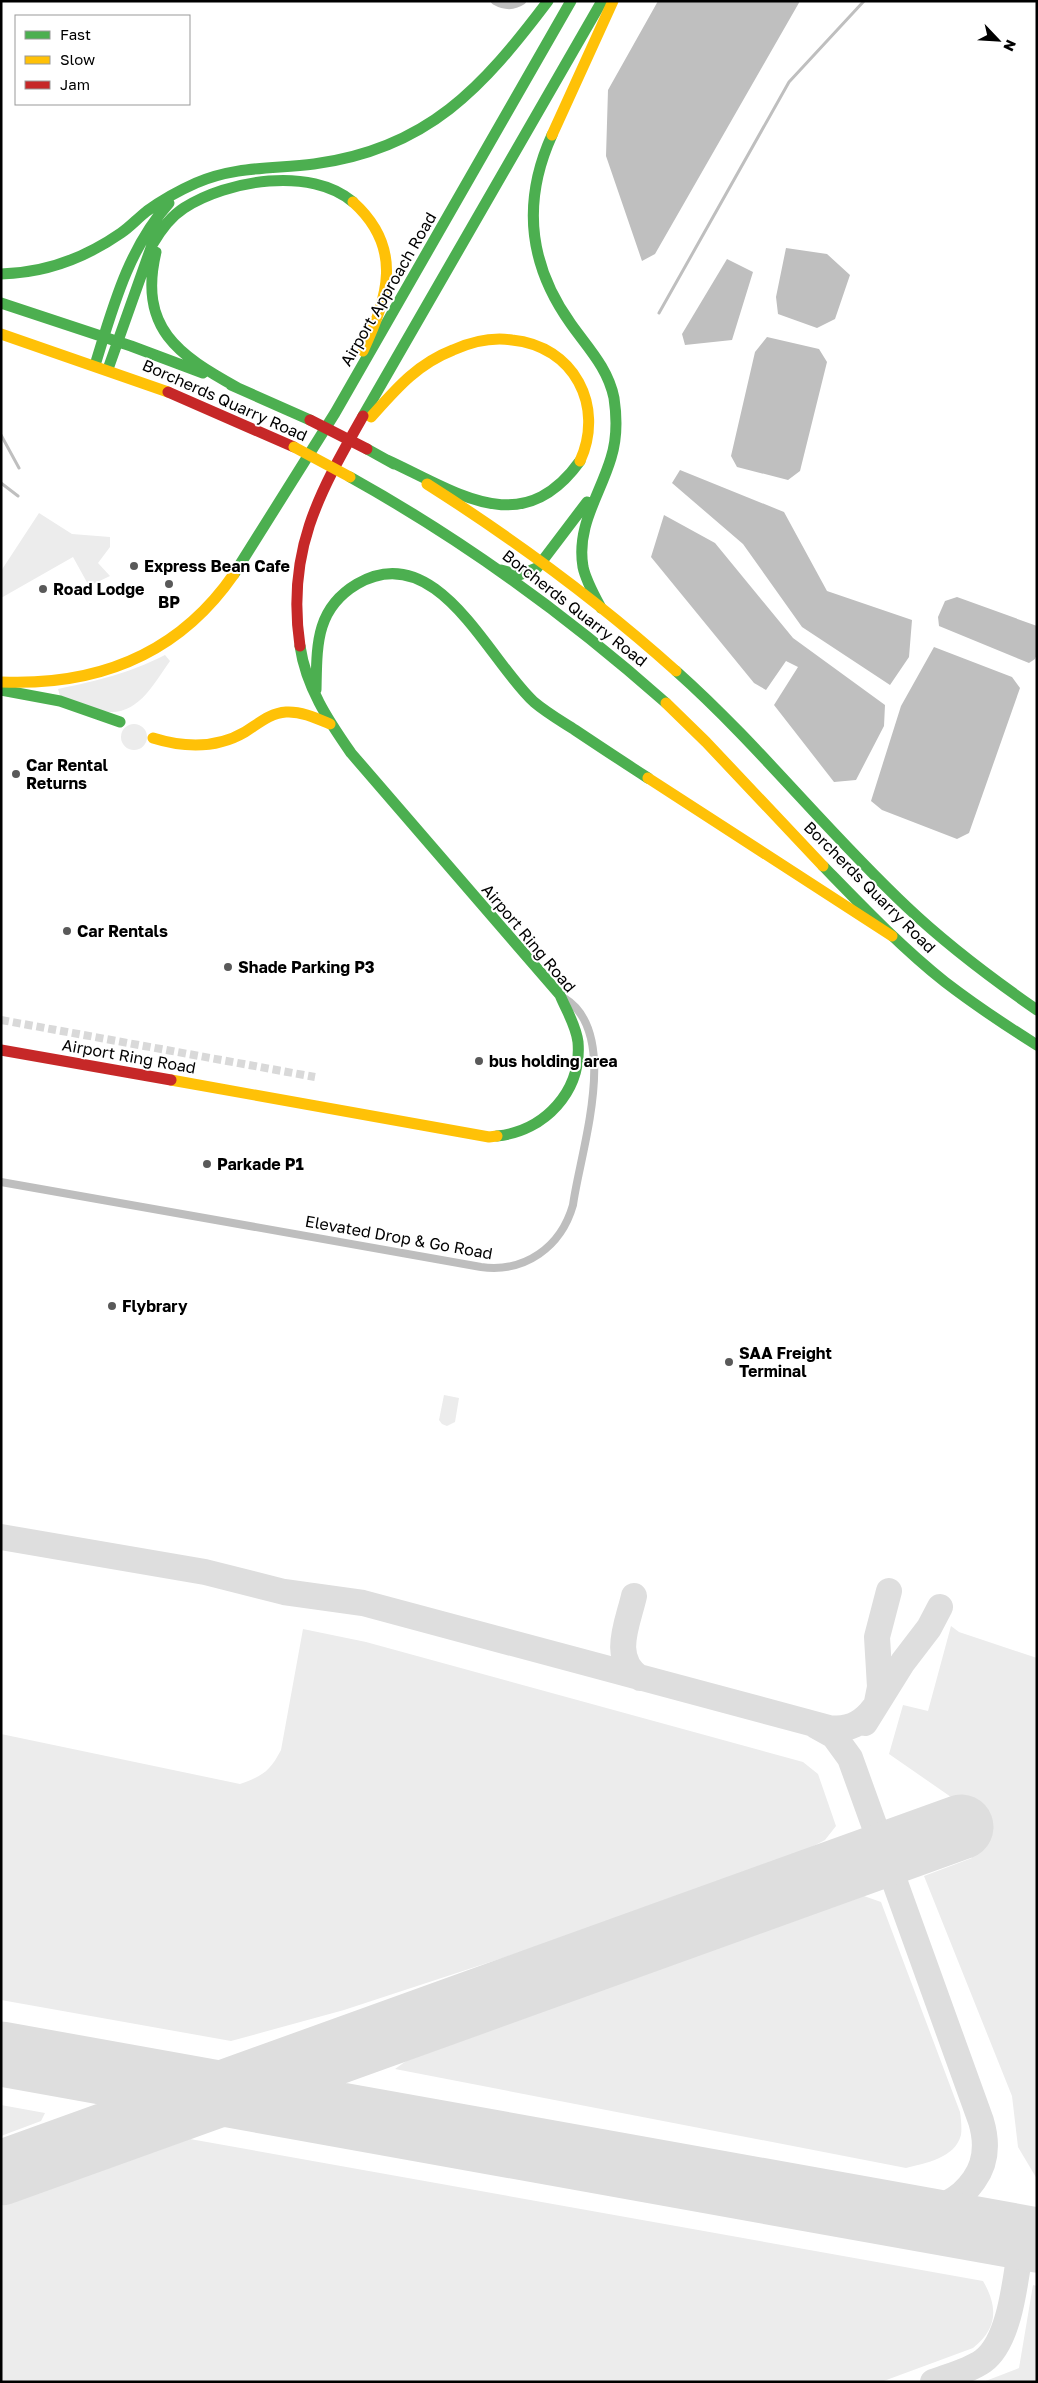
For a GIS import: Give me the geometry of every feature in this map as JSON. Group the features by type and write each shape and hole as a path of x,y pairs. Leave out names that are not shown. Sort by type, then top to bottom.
{"main road":[{"path":"1,274 34,271 72,260 118,235 160,202 214,175 266,166 313,164 342,158 389,144 420,129 460,102 490,74 548,1"},
{"name":"Airport Approach Road","path":"1,682 36,684 62,682 93,676 124,665 147,654 177,635 204,611 225,587 334,415 571,1"},
{"path":"357,431 602,1"},
{"path":"602,608 587,581 583,568 580,544 582,530 597,488 607,468 615,441 616,420 613,393 608,376 598,357 564,314 550,291 535,246 532,207 536,176 542,155 613,1"},
{"path":"108,368 148,252 156,236 166,223 185,207 222,192 271,182 299,181 321,185 342,194 354,203 369,220 377,232 386,261 388,276 385,298 334,415"},
{"path":"95,365 133,253 142,235 164,208 192,185"},
{"path":"222,192 194,206 168,230 155,257 151,291 160,324 175,347 191,361 238,388"},
{"name":"Borcherds Quarry Road","path":"1,303 117,341 238,388 310,420 387,460 476,515 543,562 655,652 713,706 877,877 937,935 975,968 1037,1010"},
{"name":"Borcherds Quarry Road","path":"1,334 108,368 209,408 294,448 420,516 501,570 588,636 670,708 722,759 892,936 952,989 1037,1045"},
{"path":"357,431 396,387 415,371 439,356 481,342 520,340 548,350 568,365 577,377 586,397 591,427 588,443 580,462 575,471 556,490 530,503 501,505 480,501 387,460"},
{"name":"Airport Ring Road","path":"1,1050 482,1136 502,1136 526,1130 548,1116 565,1097 573,1080 578,1054 577,1035 571,1017 560,995 346,748 330,724 316,695 300,650 295,592 304,534 326,480 357,431"},
{"path":"501,570 511,574 524,574 537,568 597,488"},
{"path":"316,695 317,639 327,614 342,595 358,583 381,576 408,576 429,583 454,603 514,681 545,711 892,936"},
{"path":"1,690 60,701 120,722"},
{"path":"153,738 186,747 210,746 238,736 267,717 288,712 305,714 330,724"}],"street":[{"path":"495,1 508,5 517,4 522,1"},
{"name":"Elevated Drop & Go Road","path":"1,1182 481,1267 500,1268 519,1264 537,1256 560,1235 573,1205 596,1071 593,1051 586,1027 574,1006 560,995"}],"shaded area":[{"path":"658,1 800,1 655,254 642,261 606,156 608,90"},
{"path":"786,248 827,254 850,275 835,319 817,328 778,314 776,297"},
{"path":"727,259 753,272 732,340 685,345 682,334"},
{"path":"767,337 819,349 827,362 800,471 788,480 737,467 731,456 755,352"},
{"path":"680,470 784,512 827,591 912,620 909,657 890,685 802,627 743,544 672,483"},
{"path":"39,513 72,534 110,537 110,547 98,563 110,576 89,586 73,557 1,598 1,571"},
{"path":"664,515 715,543 793,638 885,705 884,726 856,780 834,782 774,705 798,667 786,661 766,690 754,683 651,557"},
{"path":"957,597 1037,626 1037,654 1035,659 1029,663 939,626 938,617 945,601"},
{"path":"934,647 1012,677 1020,688 969,833 957,839 882,810 871,801 901,706"},
{"path":"165,655 170,661 152,687 138,702 129,708 120,711 103,711 60,696 58,689 113,676"},
{"path":"134,724 143,728 147,737 143,746 134,750 125,746 121,737 125,728"},
{"path":"444,1395 459,1398 455,1422 447,1426 439,1420"},
{"path":"951,1626 959,1632 1037,1658 1037,2179 1018,2147 1012,2096 924,1876 972,1858 951,1797 889,1754 903,1705 928,1711"},
{"path":"303,1629 366,1642 803,1762 818,1774 836,1826 825,1840 764,1872 344,2010 231,2041 1,2000 1,1734 240,1784 265,1772 281,1750"},
{"path":"861,1895 881,1902 960,2112 961,2135 958,2143 946,2154 931,2161 906,2168 395,2069 409,2059"},
{"path":"1,2105 45,2113 41,2121 1,2136"},
{"path":"190,2139 983,2281 991,2300 993,2317 987,2333 973,2348 881,2382 1,2382 1,2206"},
{"path":"1033,2285 1037,2286 1037,2382 983,2382 1019,2368"}],"waterway":[{"path":"659,313 789,82 864,1"},
{"path":"1,435 19,468"},
{"path":"1,483 18,496"}],"taxiway":[{"path":"1,1537 205,1572 284,1592 363,1603 829,1728 836,1729 854,1725 865,1718 874,1708"},
{"path":"877,1702 880,1687 877,1637 889,1591"},
{"path":"634,1596 625,1629 623,1650 631,1670 640,1678"},
{"path":"865,1723 903,1662 929,1628 940,1607"},
{"path":"812,2200 876,2211 921,2211 941,2206 959,2196 974,2180 984,2159 985,2151 981,2121 850,1758 834,1736 816,1726"},
{"path":"933,2382 972,2368 993,2351 1007,2322 1015,2286 1022,2238"}],"runway":[{"path":"1,2173 961,1827"},
{"path":"1,2054 1037,2240"}],"tunnel":[{"path":"1,1020 315,1077"}],"traffic: fast":[{"path":"1,274 33,271 79,257 121,233 164,199 189,186 211,178 240,171 314,164 354,156 390,144 421,129 449,109 500,61 548,1"},
{"path":"234,574 335,413 571,1"},
{"path":"363,416 602,1"},
{"path":"552,135 542,160 533,208 534,232 538,255 557,301 571,324 597,359 607,377 615,406 616,428 613,451 586,524 582,552 586,577 601,608"},
{"path":"108,369 152,245 166,225 184,208 202,198 223,190 245,184 269,181 315,184 335,191 353,202"},
{"path":"95,365 116,300 132,259 155,221 169,203"},
{"path":"156,252 152,278 153,301 158,320 168,336 181,351 197,364 238,388"},
{"path":"1,303 131,346 203,373"},
{"path":"231,385 310,420"},
{"path":"367,449 394,464"},
{"path":"387,460 464,496 488,503 512,505 535,500 558,486 580,461"},
{"path":"350,477 434,527 514,581 591,640 666,703"},
{"path":"501,570 519,575 537,568 587,502"},
{"path":"316,690 318,644 321,630 333,605 343,594 357,584 386,574 412,577 436,590 458,610 479,634 516,683 534,702 648,778"},
{"path":"300,646 307,675 319,702 351,753 560,995 573,1024 578,1042 578,1060 574,1077 567,1092 557,1106 545,1117 514,1133 497,1136"},
{"path":"676,671 735,728 848,848 907,907 970,961 1037,1010"},
{"path":"1,690 60,701 120,722"},
{"path":"823,866 882,926 929,969 979,1007 1037,1045"}],"traffic: slow":[{"path":"552,135 613,1"},
{"path":"353,202 369,219 380,237 385,255 386,274 384,292 372,331 363,351"},
{"path":"1,334 168,392"},
{"path":"371,417 408,378 429,362 460,347 474,343 497,339 512,340 534,345 552,354 567,366 579,382 586,400 589,420 587,440 580,461"},
{"path":"294,447 350,477"},
{"path":"427,484 555,572 617,620 676,671"},
{"path":"1,682 36,682 70,678 102,671 132,660 161,645 187,626 212,602 234,574"},
{"path":"666,703 706,742 823,866"},
{"path":"153,738 189,745 223,742 234,738 269,717 286,712 303,714 330,724"},
{"path":"648,778 892,936"},
{"path":"171,1080 489,1137 497,1136"}],"traffic: jam":[{"path":"168,392 294,447"},
{"path":"300,646 297,612 298,582 302,553 309,525 332,472 363,416"},
{"path":"310,420 367,449"},
{"path":"1,1050 171,1080"}],"place":[{"name":"Express Bean Cafe","path":"134,566"},
{"name":"BP","path":"169,584"},
{"name":"Road Lodge","path":"43,589"},
{"name":"Car Rental Returns","path":"16,774"},
{"name":"Car Rentals","path":"67,931"},
{"name":"Shade Parking P3","path":"228,967"},
{"name":"bus holding area","path":"479,1061"},
{"name":"Parkade P1","path":"207,1164"},
{"name":"Flybrary","path":"112,1306"},
{"name":"SAA Freight Terminal","path":"729,1362"}]}
